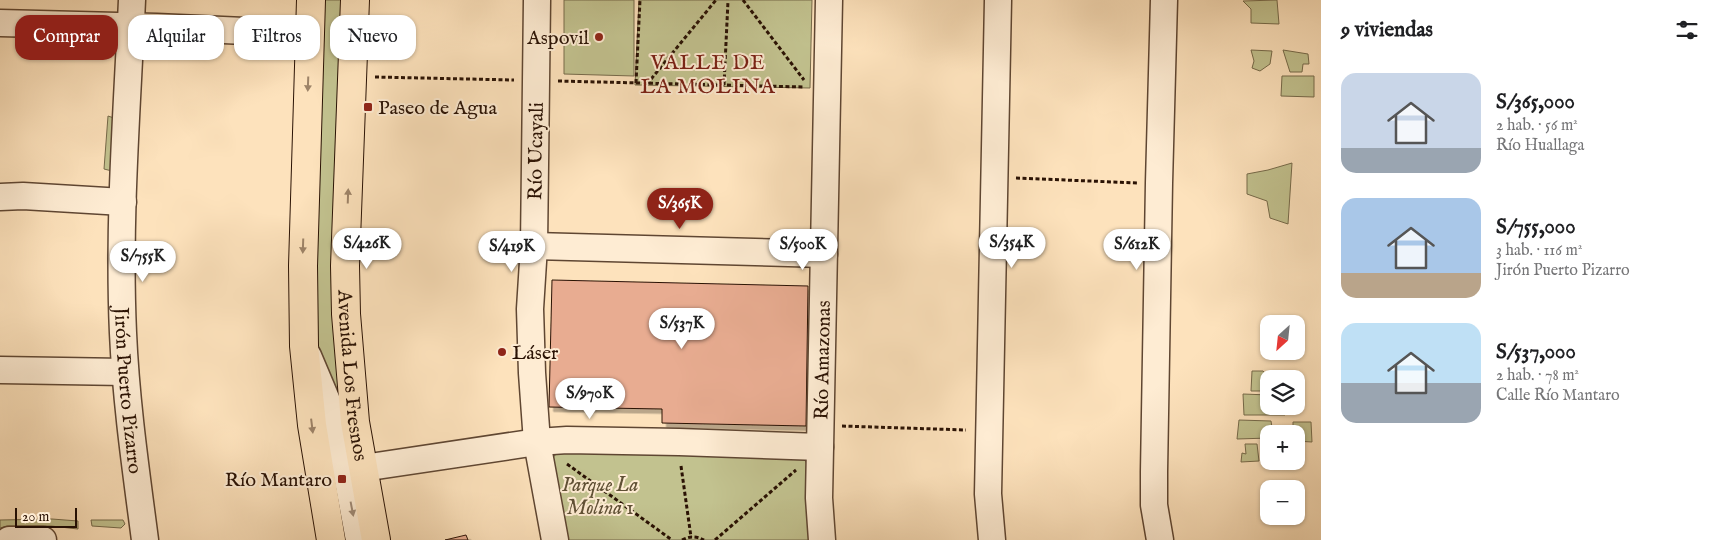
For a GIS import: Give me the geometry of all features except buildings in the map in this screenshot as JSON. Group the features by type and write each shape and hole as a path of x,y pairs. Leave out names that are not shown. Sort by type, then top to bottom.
{"main road":[{"path":"311,0 311,15"},
{"name":"Avenida Los Fresnos","path":"355,0 345,266 346,314 354,413 376,540"},
{"path":"309,60 302,266 304,346 326,540"}],"street":[{"name":"Jirón Puerto Pizarro","path":"131,15 132,0"},
{"name":"Río Ucayali","path":"537,0 534,246 530,309 532,373 537,442 555,540"},
{"name":"Río Amazonas","path":"822,540 819,498 829,0"},
{"path":"992,540 988,494 998,0"},
{"path":"1160,540 1154,505 1154,472 1164,0"},
{"path":"0,23 128,26"},
{"name":"Jirón Puerto Pizarro","path":"129,60 123,202 122,292 125,372 145,540"},
{"path":"0,197 23,196 123,202"},
{"path":"534,246 824,254"},
{"path":"304,346 338,427 358,540"},
{"path":"0,370 125,372"},
{"path":"363,468 537,442 567,440 679,442 821,436"},
{"path":"9,540 43,540"}],"path":[{"path":"636,84 640,0"},
{"path":"647,84 716,0"},
{"path":"352,77 809,87 743,0"},
{"path":"724,85 728,1"},
{"path":"993,177 1159,184"},
{"path":"821,436 989,431"},
{"path":"564,461 672,540"},
{"path":"680,462 692,537"},
{"path":"715,540 801,465"},
{"path":"682,540 692,537 704,540"}],"green space":[{"path":"321,0 345,0 345,15 330,15 330,60 345,60 345,416 314,346"},
{"name":"Aspovil","path":"564,0 634,0 634,76 564,74"},
{"path":"639,0 812,0 810,88 635,85"},
{"path":"1277,0 1279,24 1251,23 1251,9 1243,1"},
{"path":"1251,50 1272,51 1270,64 1260,71 1252,68 1254,61"},
{"path":"1283,50 1308,54 1309,64 1303,64 1302,72 1290,72"},
{"path":"1282,76 1314,76 1314,97 1281,96"},
{"path":"108,116 114,118 112,171 104,169"},
{"path":"1292,163 1288,224 1270,218 1267,201 1247,194 1247,174"},
{"path":"1252,371 1260,371 1260,391 1251,391"},
{"path":"1243,394 1260,395 1260,415 1244,415"},
{"path":"1239,420 1271,421 1272,425 1260,425 1260,438 1237,439"},
{"path":"1293,422 1311,422 1312,442 1305,442 1305,425 1293,425"},
{"path":"1245,444 1257,444 1259,461 1241,462 1242,453 1246,454"},
{"name":"Parque La Molina 1","path":"565,450 804,459 809,467 814,540 564,540 551,460 555,455"},
{"path":"52,519 78,521 78,529 51,526 7,526 0,528 0,520"},
{"path":"91,520 123,520 125,524 121,528 92,526"}],"place":[{"name":"Aspovil","path":"599,37"},
{"name":"Paseo de Agua","path":"368,107"},
{"name":"Láser","path":"502,352"},
{"name":"Río Mantaro","path":"342,479"}],"district":[{"name":"VALLE DE LA MOLINA","path":"708,74"}]}
